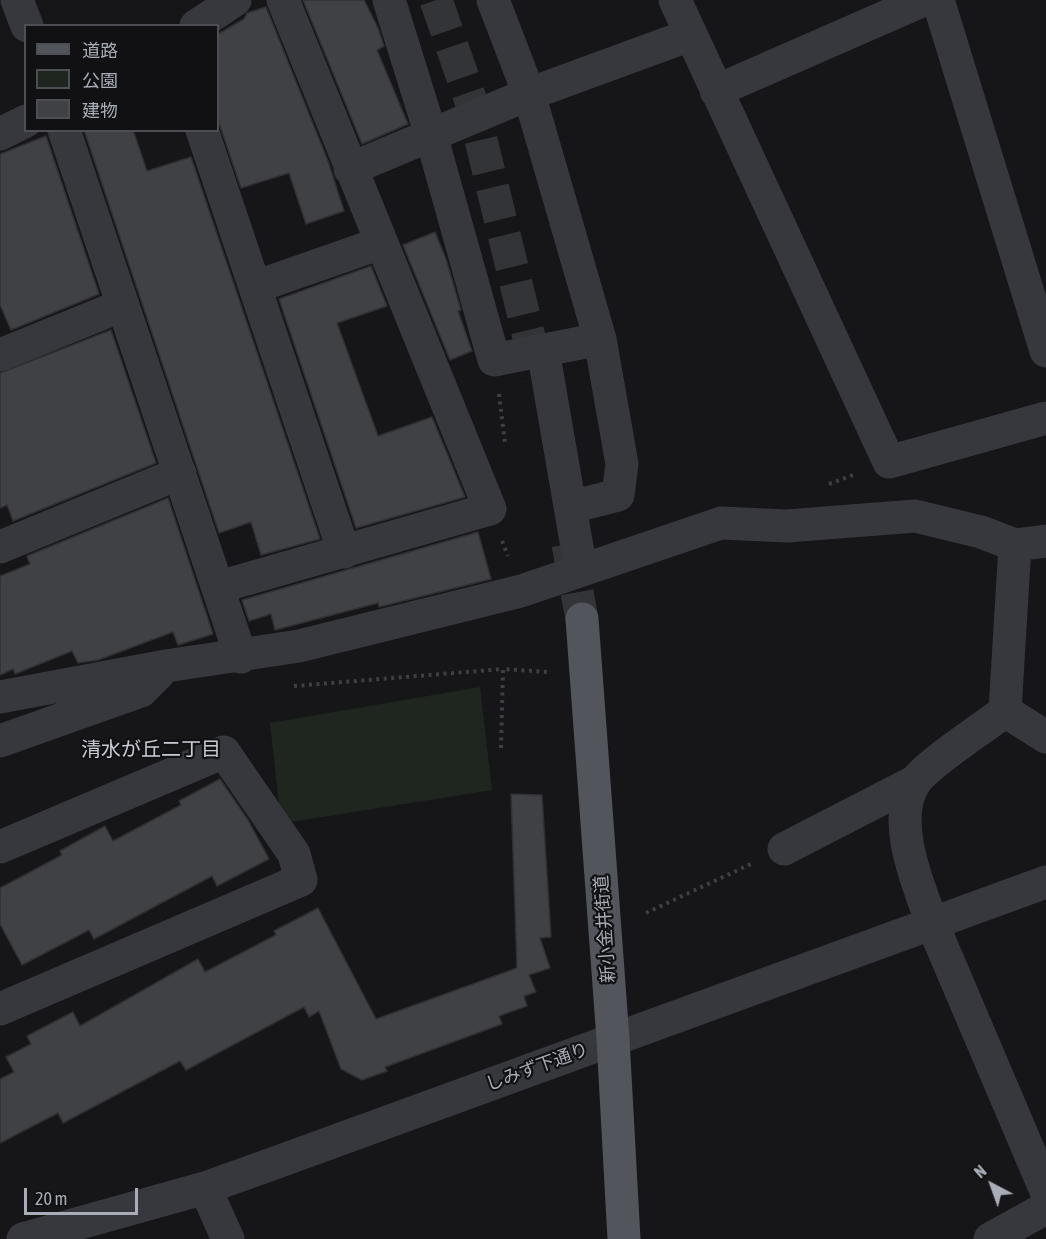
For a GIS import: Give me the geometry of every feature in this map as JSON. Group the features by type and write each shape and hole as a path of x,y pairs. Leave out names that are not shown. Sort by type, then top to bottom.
{"main road":[{"name":"新小金井街道","path":"582,620 613,1039 624,1239"}],"street":[{"path":"17,0 26,24"},
{"path":"199,24 235,0"},
{"path":"219,587 489,509 283,0"},
{"path":"389,0 431,135 495,360 600,339"},
{"path":"493,0 529,94 600,339 622,464 618,495 571,507"},
{"path":"675,0 889,462 1046,418"},
{"path":"716,92 924,0"},
{"path":"938,0 1046,351"},
{"path":"350,169 529,94 690,34"},
{"path":"0,134 24,122"},
{"path":"65,132 241,657"},
{"path":"203,132 344,552"},
{"path":"255,287 381,243"},
{"path":"0,355 123,305"},
{"path":"543,350 580,570"},
{"path":"0,547 180,473"},
{"path":"0,697 166,666 241,657 299,646 521,591 721,523 787,526 915,516 1030,543 1005,711 916,781 784,849"},
{"path":"0,741 141,691 166,666"},
{"path":"1005,711 1046,737"},
{"path":"0,847 224,752 294,854 302,880 0,1009"},
{"path":"916,781 907,799 903,822 918,884 932,923 1046,1191"},
{"name":"しみず下通り","path":"23,1239 205,1188 1046,882"},
{"path":"205,1188 228,1239"},
{"path":"990,1239 1046,1208"}],"path":[{"path":"495,360 505,448"},
{"path":"489,509 521,591"},
{"path":"289,686 503,669 547,672"},
{"path":"501,748 503,669"},
{"path":"646,913 784,849"}],"green space":[{"path":"480,687 492,790 291,822 279,805 270,723"}],"building":[{"path":"303,0 364,0 384,46 377,50 408,124 362,144"},
{"path":"266,7 328,161 344,211 306,224 289,173 241,188 219,123 219,33 244,19 247,13"},
{"path":"85,132 134,132 147,171 191,157 320,539 261,555 251,522 219,533"},
{"path":"46,136 99,294 11,330 0,305 0,154"},
{"path":"435,232 446,259 461,310 458,311 472,351 450,360 403,245"},
{"path":"371,266 387,306 337,323 378,436 432,417 465,497 356,528 279,299"},
{"path":"111,330 156,463 13,521 7,505 0,508 0,373"},
{"path":"168,498 213,634 178,645 173,632 98,660 78,663 72,651 15,674 13,669 0,675 0,576 30,564 27,556"},
{"path":"478,532 491,579 379,607 378,603 275,630 271,614 249,621 242,600"},
{"path":"220,779 248,820 269,859 217,886 212,876 94,939 89,930 22,965 0,924 0,888 62,855 60,851 105,826 113,841 181,805 179,801"},
{"path":"511,794 542,795 551,937 540,938 550,968 529,975 536,992 524,996 527,1006 499,1016 502,1024 385,1067 387,1071 362,1080 341,1069 319,1011 309,1017 304,1007 186,1070 180,1061 63,1123 58,1113 0,1143 0,1079 14,1072 6,1057 31,1044 27,1036 73,1012 80,1026 198,959 205,972 276,935 274,931 318,908 376,1019 517,968"}],"tunnel":[{"path":"436,0 473,107 539,378"},
{"path":"568,544 582,619"}],"district":[{"name":"清水が丘二丁目","path":"151,750"}]}
